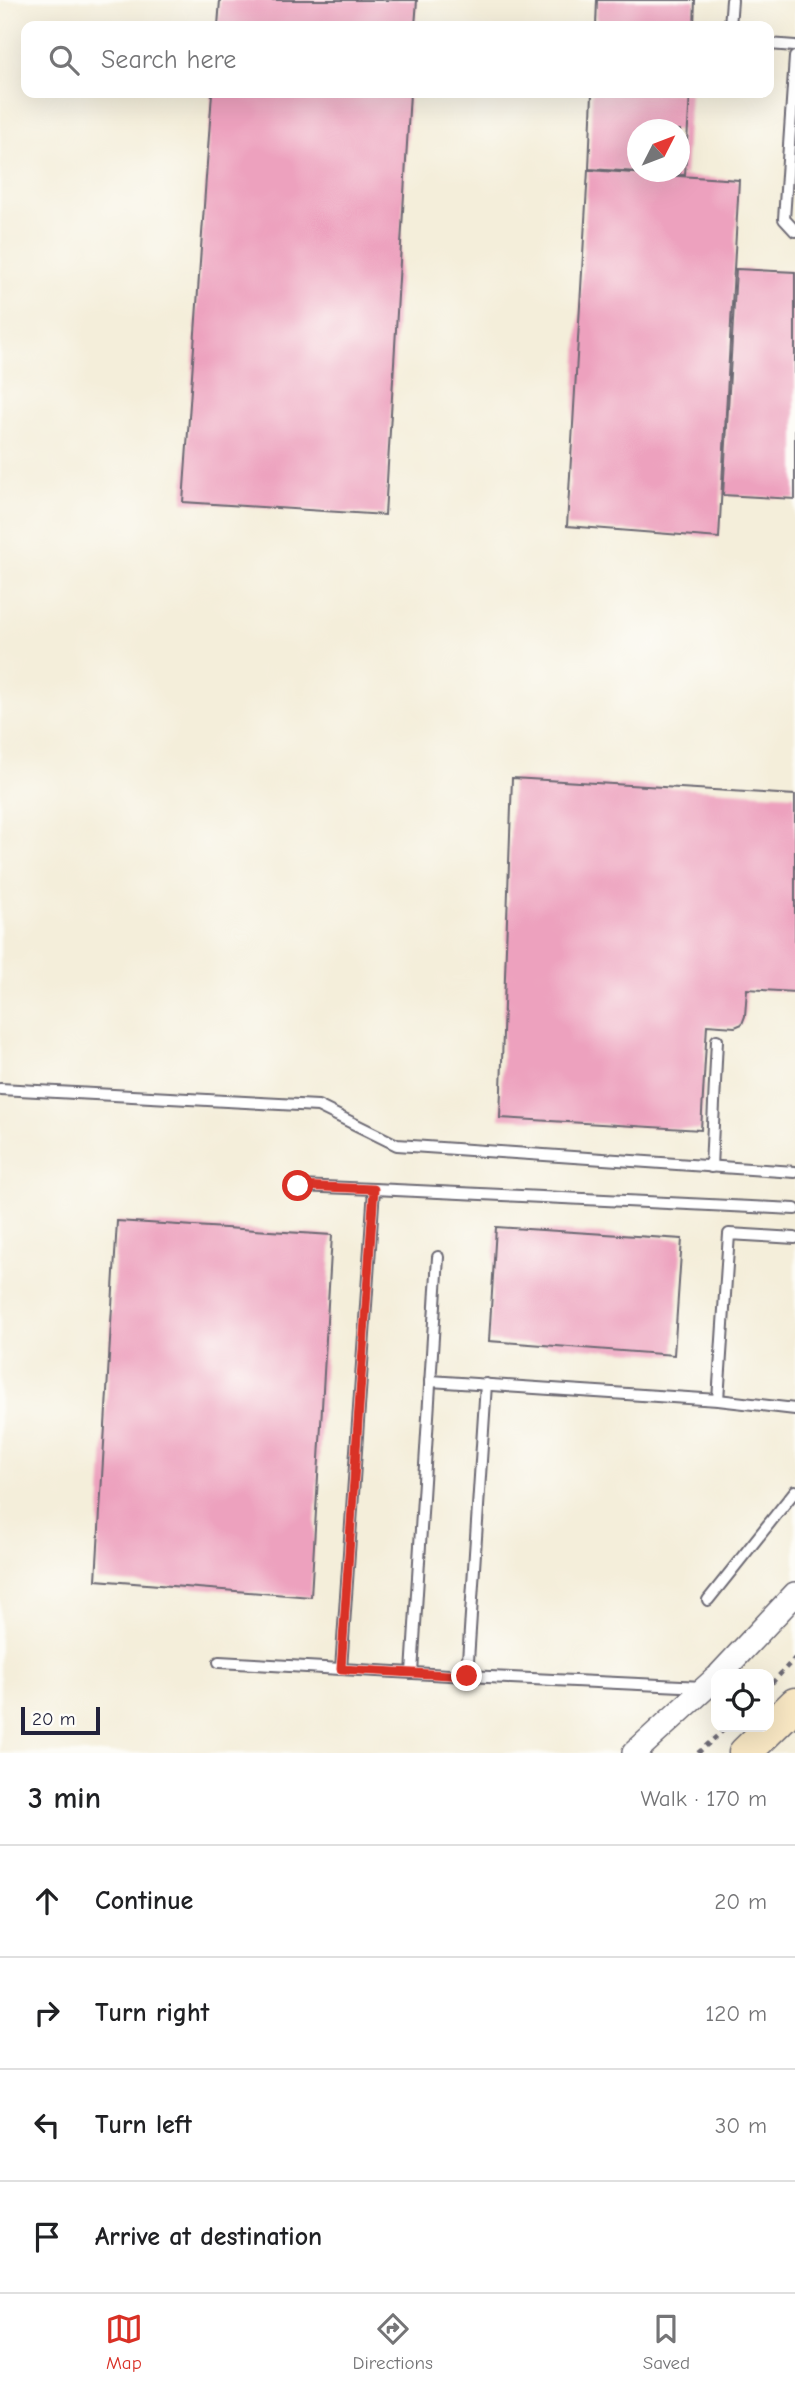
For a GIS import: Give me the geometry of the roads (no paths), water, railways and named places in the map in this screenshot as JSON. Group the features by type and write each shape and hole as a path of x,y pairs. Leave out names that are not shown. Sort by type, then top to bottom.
{"main road":[{"path":"745,1753 795,1704"}],"street":[{"path":"724,1669 795,1594"},
{"path":"634,1753 711,1683"}],"lane":[{"path":"730,21 732,0"},
{"path":"774,44 795,46"},
{"path":"795,57 791,154 784,219 795,231"},
{"path":"711,1167 717,1040"},
{"path":"0,1089 318,1106 397,1145 794,1172"},
{"path":"298,1186 795,1209"},
{"path":"341,1669 374,1189"},
{"path":"718,1400 729,1234 795,1238"},
{"path":"412,1673 438,1257"},
{"path":"430,1381 718,1400 795,1409"},
{"path":"467,1676 486,1384"},
{"path":"708,1600 795,1491"},
{"path":"219,1662 467,1676 711,1680"}]}
